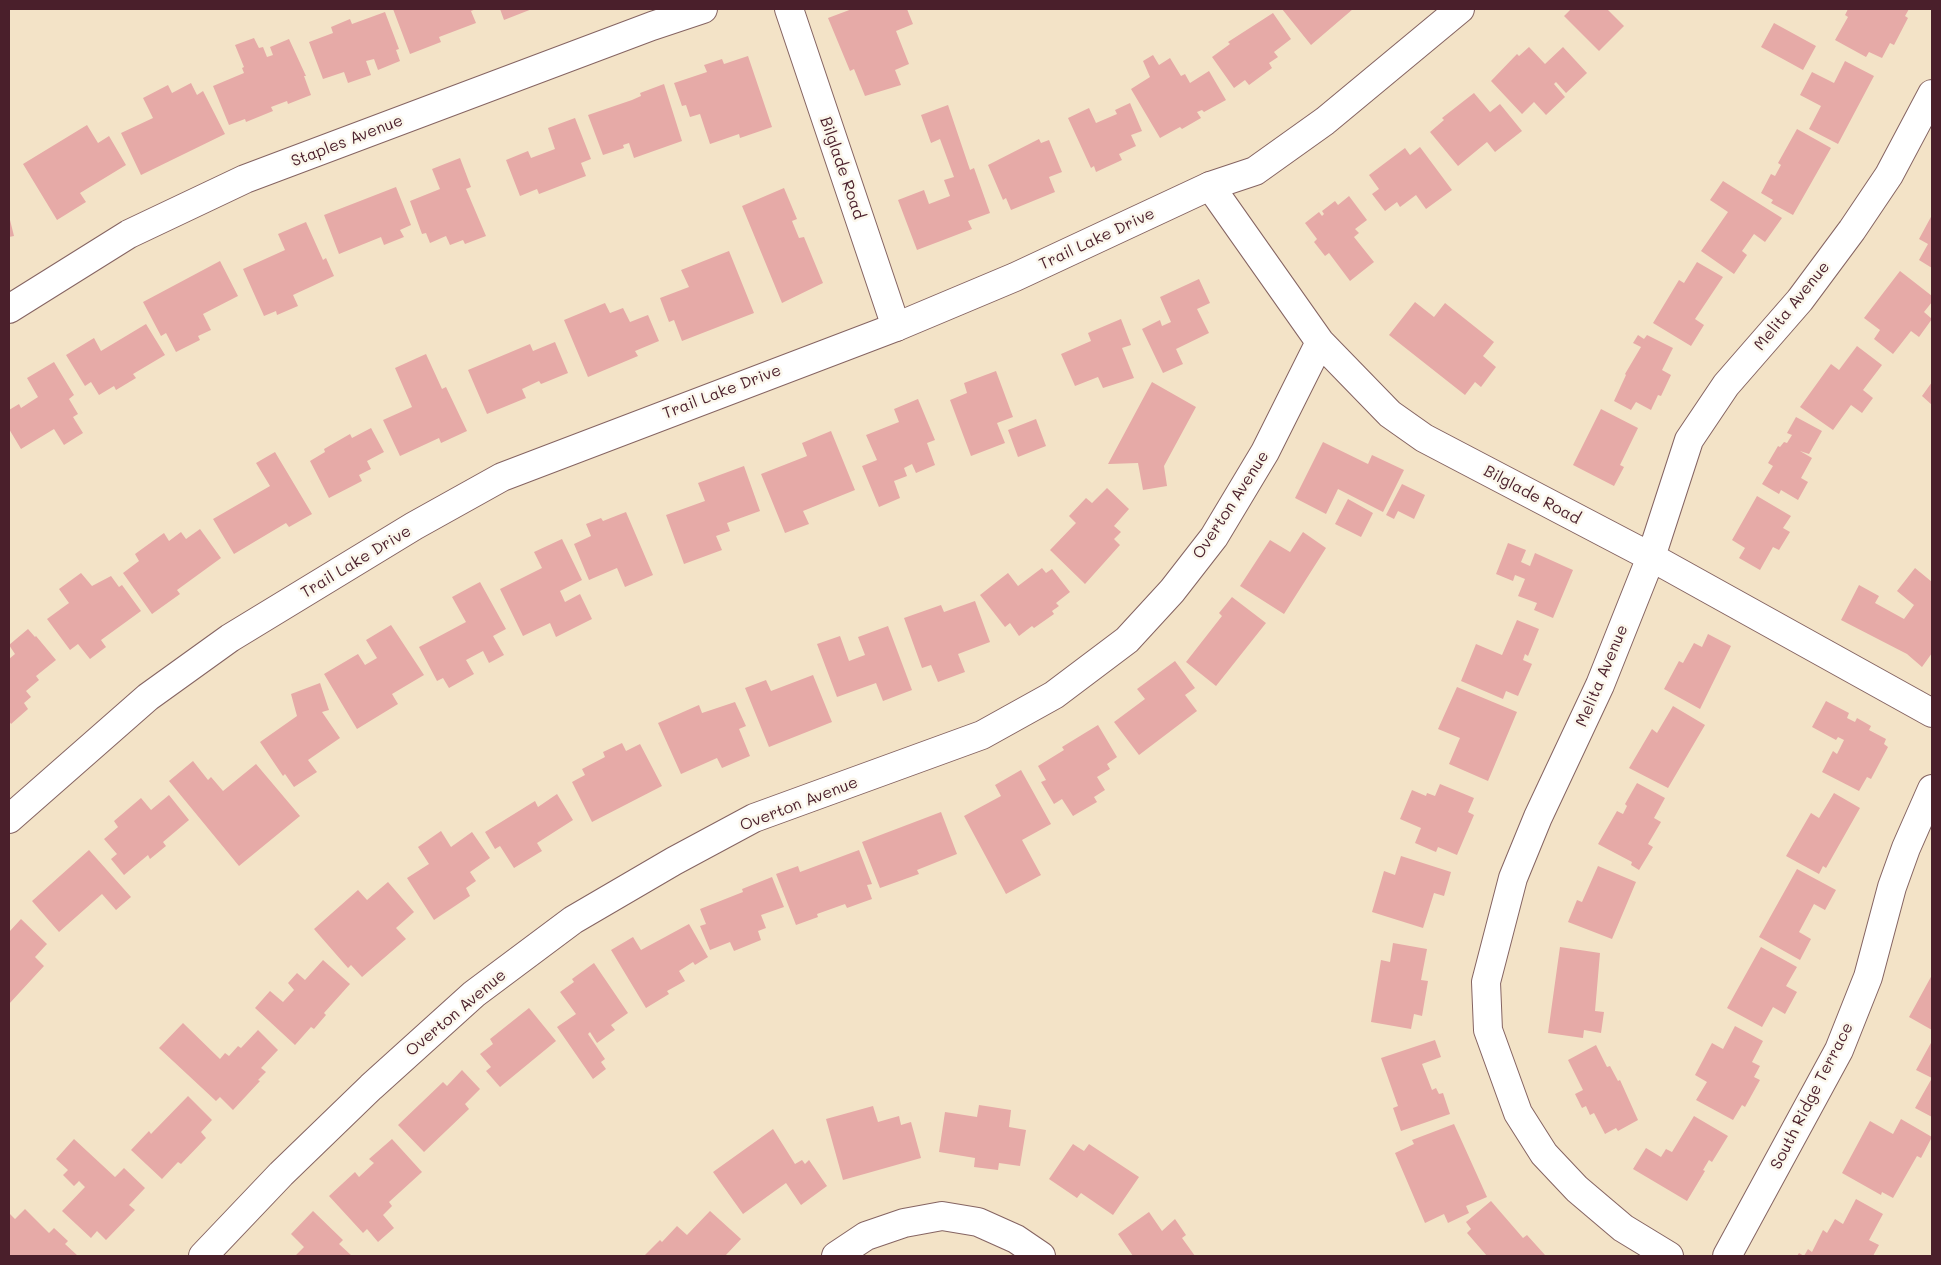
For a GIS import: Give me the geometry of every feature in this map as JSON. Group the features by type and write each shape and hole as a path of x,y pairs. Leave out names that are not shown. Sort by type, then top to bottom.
{"street":[{"name":"Staples Avenue","path":"9,309 128,234 245,179 702,9"},
{"name":"Bilglade Road","path":"789,9 896,327"},
{"name":"Trail Lake Drive","path":"9,819 148,698 230,638 414,526 502,477 896,327 1041,266 1210,186 1254,171 1325,121 1460,9"},
{"name":"Melita Avenue","path":"1669,1256 1623,1228 1577,1188 1544,1154 1518,1113 1488,1030 1486,982 1513,878 1538,817 1600,685 1651,557 1689,440 1726,385 1800,300 1852,230 1889,175 1932,94"},
{"name":"Bilglade Road","path":"1210,186 1320,342 1390,414 1424,438 1651,557 1932,713"},
{"name":"Overton Avenue","path":"203,1256 281,1174 386,1074 474,994 573,920 674,861 754,818 982,735 1054,694 1127,640 1172,591 1214,537 1265,452 1320,342"},
{"name":"South Ridge Terrace","path":"1727,1256 1846,1035 1868,977 1900,864 1932,788"},
{"path":"836,1256 866,1236 904,1223 942,1216 978,1222 1016,1239 1041,1256"}],"building":[{"path":"393,9 476,9 471,11 476,23 439,37 441,42 410,54"},
{"path":"500,9 532,9 504,20"},
{"path":"852,9 907,9 913,24 896,31 909,64 895,70 901,85 865,96 854,69 850,71 828,18"},
{"path":"1282,9 1353,9 1311,45"},
{"path":"1571,9 1607,9 1624,26 1599,51 1564,16"},
{"path":"1848,9 1909,9 1905,16 1908,18 1894,45 1890,43 1882,58 1869,52 1866,57 1835,40 1848,17 1845,15"},
{"path":"385,12 399,49 396,50 400,61 378,70 374,59 366,61 371,75 348,83 344,72 323,79 309,42 333,33 331,27 350,19 352,24"},
{"path":"1273,13 1291,39 1274,52 1278,57 1269,63 1272,68 1249,85 1245,80 1234,88 1212,57 1230,44 1228,42"},
{"path":"1774,23 1816,46 1803,70 1761,47"},
{"path":"254,38 259,48 263,47 267,57 273,55 270,47 289,39 306,76 304,76 311,95 288,104 287,101 271,107 273,111 246,122 245,119 229,125 213,86 244,73 242,68 244,67 235,45"},
{"path":"1529,47 1545,64 1563,47 1587,73 1566,93 1556,82 1554,84 1565,97 1546,115 1534,102 1522,114 1491,81 1517,54 1519,56"},
{"path":"1153,55 1159,65 1170,58 1181,76 1185,74 1190,83 1209,71 1226,100 1204,112 1202,110 1197,112 1201,118 1182,129 1180,127 1160,138 1131,89 1150,77 1143,61"},
{"path":"748,56 772,127 740,138 739,134 710,144 700,114 690,117 686,105 682,106 674,83 707,72 704,65 722,59 724,64"},
{"path":"1845,61 1874,76 1838,144 1809,129 1821,106 1800,95 1812,72 1834,83"},
{"path":"191,83 197,95 203,91 225,134 141,175 121,133 153,118 143,98 168,85 172,93"},
{"path":"664,84 682,141 634,158 629,143 623,145 624,148 603,155 588,115 632,100 641,96 640,93"},
{"path":"1474,93 1490,112 1500,104 1522,131 1495,152 1487,142 1458,166 1430,132 1444,120 1442,118"},
{"path":"1130,103 1142,131 1131,135 1136,146 1119,154 1122,160 1096,172 1094,166 1091,168 1068,118 1089,108 1096,123 1117,114 1115,110"},
{"path":"948,105 970,170 974,168 990,213 968,221 972,229 917,250 898,200 924,190 929,204 950,196 944,180 954,177 940,139 931,143 921,115"},
{"path":"575,118 591,159 581,163 586,176 539,194 537,189 520,196 506,160 528,151 531,158 555,149 548,128"},
{"path":"87,125 98,143 109,136 126,165 80,193 86,202 57,220 23,164"},
{"path":"1797,129 1831,148 1793,215 1771,203 1773,200 1761,193 1771,174 1775,176 1781,165 1778,163"},
{"path":"1039,139 1041,143 1049,140 1062,172 1049,177 1055,192 1011,210 1006,198 1003,200 988,165"},
{"path":"1420,147 1452,190 1426,209 1416,195 1400,207 1397,202 1385,211 1372,194 1379,189 1369,175 1405,148 1410,155"},
{"path":"460,158 471,187 466,189 486,236 465,244 463,240 450,245 446,236 430,243 426,233 422,234 410,201 440,189 432,169"},
{"path":"1723,181 1782,218 1765,242 1754,234 1742,251 1747,255 1734,274 1701,251 1728,212 1710,200"},
{"path":"396,187 411,225 400,230 404,237 384,245 381,237 339,254 324,215"},
{"path":"784,188 797,219 792,221 799,238 804,237 823,283 782,303 742,206"},
{"path":"1349,196 1367,220 1355,229 1359,233 1354,237 1374,262 1350,281 1329,253 1325,256 1314,242 1317,239 1305,223 1319,212 1322,216 1324,214 1322,211 1335,201 1338,205"},
{"path":"1932,215 1932,268 1919,260 1928,244 1919,239"},
{"path":"9,216 14,236 9,237"},
{"path":"306,222 323,260 326,258 334,276 293,295 298,306 277,315 276,311 264,316 243,269 285,250 278,234"},
{"path":"729,251 754,313 682,341 674,320 669,322 660,298 689,287 681,270"},
{"path":"220,261 238,296 203,314 211,330 198,336 200,340 176,352 166,333 161,336 143,302"},
{"path":"1697,262 1723,277 1695,319 1704,325 1691,346 1653,323 1679,280 1684,283"},
{"path":"1900,271 1932,296 1932,302 1924,312 1932,319 1919,337 1911,331 1893,354 1874,339 1880,330 1864,318"},
{"path":"1199,279 1210,303 1197,309 1209,333 1176,349 1183,364 1163,373 1142,329 1160,320 1162,326 1171,322 1160,297"},
{"path":"1415,302 1434,317 1445,303 1494,342 1483,356 1496,367 1481,387 1475,382 1465,395 1389,335"},
{"path":"605,303 610,313 623,308 630,322 648,315 659,341 635,351 638,356 588,377 564,320"},
{"path":"1121,319 1131,345 1122,348 1134,378 1103,388 1098,377 1075,386 1061,354 1091,341 1088,333"},
{"path":"146,324 165,355 133,374 136,378 116,390 114,386 99,395 91,382 85,386 66,355 94,338 101,351"},
{"path":"1638,335 1644,339 1647,335 1673,348 1662,370 1671,375 1661,396 1658,395 1651,410 1636,402 1631,410 1614,401 1625,374 1641,347 1633,343"},
{"path":"555,342 568,373 541,384 539,381 522,389 526,398 487,414 468,370 530,344 533,351"},
{"path":"1857,346 1882,365 1863,390 1873,398 1862,413 1851,405 1833,430 1800,407 1831,364 1839,370"},
{"path":"426,354 442,389 446,387 467,431 441,443 439,438 400,456 383,420 412,407 395,368"},
{"path":"54,362 74,395 69,399 78,414 73,417 83,433 64,445 54,429 21,449 9,429 9,410 19,404 21,408 38,397 27,378"},
{"path":"996,371 1013,417 997,423 1005,443 971,456 950,400 967,393 964,383"},
{"path":"1152,382 1196,407 1164,466 1167,486 1143,490 1138,463 1108,464"},
{"path":"1932,382 1932,405 1922,396"},
{"path":"918,399 935,440 927,443 935,465 916,473 912,464 904,468 907,476 894,481 900,498 879,507 862,466 877,460 866,435 899,422 894,409"},
{"path":"1601,409 1638,428 1620,465 1624,467 1614,486 1573,465"},
{"path":"1796,417 1822,431 1809,454 1800,451 1812,458 1801,478 1808,482 1798,500 1781,490 1779,494 1762,484 1773,466 1768,463 1778,446 1780,447 1784,442 1787,443 1792,435 1787,433"},
{"path":"1036,419 1046,446 1018,457 1008,430"},
{"path":"371,428 384,452 367,461 371,469 359,475 362,481 329,498 310,461 325,452 324,449 350,434 352,438"},
{"path":"831,431 855,490 803,511 809,524 785,533 761,474 807,456 802,443"},
{"path":"1323,442 1368,464 1372,455 1404,470 1383,512 1338,489 1326,514 1295,498"},
{"path":"275,452 312,514 289,527 286,523 234,554 213,519 270,486 256,463"},
{"path":"744,466 760,511 727,523 730,531 716,536 722,550 684,564 666,515 705,501 698,483"},
{"path":"1402,484 1425,495 1414,519 1398,511 1394,519 1386,515"},
{"path":"1107,488 1129,509 1114,526 1121,532 1114,539 1120,545 1085,584 1050,550 1076,523 1069,516 1086,498 1092,503"},
{"path":"1757,496 1791,516 1783,528 1790,532 1779,550 1773,547 1760,570 1739,558 1745,548 1732,540"},
{"path":"1348,499 1373,513 1361,537 1335,524"},
{"path":"626,512 653,575 625,587 617,568 589,580 574,544 591,536 586,524 601,518 603,521"},
{"path":"200,529 221,558 177,590 180,594 152,614 123,573 139,561 135,554 164,533 169,541 181,532 186,539"},
{"path":"1303,532 1326,548 1284,614 1240,586 1270,540 1290,552"},
{"path":"562,539 582,580 560,591 565,602 580,594 592,619 556,637 550,623 523,636 500,589 542,568 534,552"},
{"path":"1508,543 1526,550 1521,562 1530,566 1535,553 1573,570 1553,618 1534,610 1537,603 1518,596 1525,579 1515,575 1513,581 1496,574"},
{"path":"1042,568 1046,573 1052,569 1070,592 1056,603 1059,606 1052,611 1054,614 1034,628 1032,626 1019,636 1010,623 1005,627 980,595 1008,573 1018,586"},
{"path":"1915,568 1932,582 1932,653 1922,667 1907,654 1841,620 1859,585 1879,596 1875,603 1904,619 1914,605 1897,591"},
{"path":"81,573 92,586 111,576 119,587 122,585 141,611 101,640 106,647 90,659 78,644 70,650 47,619 69,603 59,589"},
{"path":"480,582 506,629 493,636 504,655 489,663 483,651 466,660 474,674 449,688 443,678 437,681 419,647 466,622 452,597"},
{"path":"1232,597 1266,623 1216,686 1186,662 1222,616 1219,613"},
{"path":"975,601 990,642 958,654 965,672 938,682 931,665 922,668 904,618 941,605 944,612"},
{"path":"1517,620 1539,629 1528,656 1525,654 1523,660 1532,664 1518,696 1506,691 1503,699 1461,681 1476,644 1502,655"},
{"path":"391,625 424,675 392,694 398,704 357,729 324,674 358,654 365,665 377,658 366,640"},
{"path":"888,626 912,690 883,701 876,683 837,697 817,644 840,636 849,661 865,655 858,637"},
{"path":"28,629 56,660 36,676 39,680 26,691 31,697 24,703 28,709 11,724 9,721 9,659 15,654 9,645"},
{"path":"1708,634 1731,646 1700,709 1664,689 1679,661 1683,663 1694,643 1702,647"},
{"path":"1175,661 1195,688 1185,695 1197,711 1139,755 1114,722 1145,699 1137,689"},
{"path":"813,675 832,722 769,747 745,688 766,680 771,691"},
{"path":"320,683 329,710 322,712 340,738 308,760 317,772 294,787 285,774 283,776 260,742 297,716 291,694"},
{"path":"1457,687 1517,712 1488,781 1449,764 1460,738 1438,729"},
{"path":"1826,701 1849,713 1847,718 1855,722 1857,718 1871,726 1869,730 1886,739 1884,744 1888,747 1871,779 1867,777 1859,791 1822,772 1833,751 1837,754 1844,740 1838,737 1836,740 1812,727"},
{"path":"735,702 746,726 739,729 750,756 722,768 717,758 681,774 658,723 699,705 702,713"},
{"path":"1673,706 1705,725 1668,788 1629,768 1652,729 1657,733"},
{"path":"1098,725 1117,757 1107,764 1110,769 1097,777 1105,790 1094,797 1097,802 1073,816 1062,799 1054,804 1041,782 1046,780 1038,766 1064,750 1062,747"},
{"path":"622,743 626,751 640,744 662,786 592,822 572,782 585,775 582,769 605,757 603,752"},
{"path":"193,761 208,780 211,777 223,791 256,764 300,816 239,866 169,781"},
{"path":"1021,770 1051,824 1022,840 1041,875 1006,894 964,816 1001,796 995,785"},
{"path":"1637,783 1665,798 1654,818 1661,822 1648,844 1653,847 1639,870 1631,865 1632,862 1598,844 1617,811 1623,814 1627,806 1625,804"},
{"path":"1440,784 1474,798 1468,812 1474,815 1457,855 1438,847 1436,852 1415,843 1421,828 1400,819 1412,790 1426,796 1427,793 1435,796"},
{"path":"1834,793 1860,808 1826,868 1823,866 1819,874 1786,856 1811,813 1819,818"},
{"path":"557,794 573,820 537,843 542,851 514,868 500,846 495,849 485,832 535,801 538,807"},
{"path":"169,795 189,820 163,842 166,846 150,859 148,855 124,875 111,859 117,854 104,839 118,827 114,821 141,798 151,810"},
{"path":"941,812 957,854 917,870 919,874 880,888 862,842"},
{"path":"441,831 451,847 472,832 490,858 470,872 476,881 466,888 470,896 434,920 407,878 429,864 418,847"},
{"path":"89,850 131,897 116,910 102,894 59,932 32,901"},
{"path":"859,850 872,884 867,885 872,899 847,908 845,904 817,914 818,917 796,925 776,874 798,866 800,872"},
{"path":"1401,856 1451,872 1444,896 1434,893 1423,928 1372,912 1384,871 1395,875"},
{"path":"1598,866 1636,882 1612,939 1568,922 1577,900 1582,902"},
{"path":"1797,869 1836,890 1825,910 1814,904 1799,932 1811,939 1800,960 1759,937"},
{"path":"772,877 784,907 761,915 766,928 758,931 761,940 734,951 730,942 710,950 700,926 706,924 700,909 743,892 742,889"},
{"path":"388,882 414,912 396,928 406,939 362,977 351,965 348,968 314,929 358,890 367,900"},
{"path":"21,919 47,944 35,957 44,966 9,1004 9,932"},
{"path":"689,924 708,957 695,965 693,962 679,971 685,981 667,991 669,994 646,1008 611,950 633,937 641,950"},
{"path":"1393,943 1427,949 1421,980 1428,981 1422,1016 1414,1014 1411,1029 1371,1022 1381,960 1390,962"},
{"path":"1560,947 1600,953 1595,1011 1604,1012 1601,1033 1584,1030 1583,1038 1548,1033"},
{"path":"1761,947 1797,967 1786,986 1797,992 1785,1014 1773,1007 1762,1027 1727,1008"},
{"path":"323,960 350,984 324,1013 326,1015 314,1029 311,1027 295,1045 255,1008 270,991 283,1002 294,990 288,983 297,973 305,980"},
{"path":"594,963 628,1013 611,1025 615,1030 597,1043 590,1032 588,1034 605,1059 601,1062 606,1069 593,1079 557,1027 576,1014 560,992 574,982 572,979"},
{"path":"1932,975 1932,1030 1909,1017"},
{"path":"529,1008 556,1041 500,1087 486,1071 491,1067 480,1054 493,1044 490,1039"},
{"path":"183,1023 220,1059 225,1053 229,1056 238,1046 241,1048 258,1030 278,1050 261,1068 266,1072 258,1080 260,1081 233,1110 220,1097 216,1101 159,1048"},
{"path":"1735,1026 1763,1041 1752,1062 1760,1066 1754,1077 1760,1080 1745,1107 1742,1105 1733,1120 1696,1100 1707,1082 1695,1075 1712,1043 1723,1049"},
{"path":"1435,1040 1441,1057 1422,1064 1432,1090 1436,1088 1439,1094 1443,1093 1450,1114 1401,1131 1393,1108 1398,1106 1381,1058"},
{"path":"1932,1041 1932,1078 1916,1070"},
{"path":"1596,1045 1607,1067 1610,1066 1618,1081 1620,1080 1638,1120 1618,1131 1616,1128 1605,1134 1594,1113 1590,1115 1586,1106 1582,1108 1575,1094 1583,1090 1568,1060"},
{"path":"462,1070 480,1089 465,1104 469,1109 424,1152 398,1125 443,1082 447,1086"},
{"path":"1932,1078 1932,1117 1915,1108"},
{"path":"188,1096 212,1120 201,1132 206,1138 181,1164 178,1162 162,1179 131,1150 149,1131 151,1134"},
{"path":"979,1105 1011,1110 1009,1127 1026,1130 1020,1166 999,1163 998,1170 974,1167 975,1158 939,1152 945,1112 977,1117"},
{"path":"873,1106 878,1122 899,1116 901,1125 911,1122 921,1158 843,1180 826,1119"},
{"path":"1694,1116 1728,1136 1712,1162 1709,1160 1703,1170 1705,1171 1687,1201 1633,1169 1646,1148 1661,1157 1666,1149 1672,1152"},
{"path":"1901,1119 1932,1137 1921,1158 1917,1156 1893,1198 1882,1192 1881,1195 1842,1173 1870,1121 1893,1134"},
{"path":"1454,1124 1487,1197 1466,1206 1469,1213 1448,1223 1444,1214 1425,1223 1395,1153 1414,1144 1412,1140"},
{"path":"773,1129 795,1164 802,1160 805,1164 809,1160 827,1186 801,1205 786,1183 743,1214 713,1172"},
{"path":"74,1139 115,1177 124,1168 145,1188 129,1205 135,1210 106,1240 97,1231 91,1238 62,1211 85,1187 79,1181 74,1186 63,1175 68,1170 56,1159"},
{"path":"392,1139 422,1172 389,1202 392,1206 383,1215 394,1228 378,1242 367,1229 363,1233 329,1196 355,1172 359,1177 374,1163 369,1159"},
{"path":"1073,1144 1084,1151 1089,1144 1139,1177 1113,1215 1081,1193 1077,1198 1049,1179"},
{"path":"1856,1199 1883,1214 1869,1240 1879,1245 1873,1256 1804,1256 1808,1249 1812,1252 1823,1230 1827,1233 1835,1219 1843,1224"},
{"path":"1491,1201 1523,1238 1527,1235 1545,1255 1487,1256 1467,1233 1471,1229 1466,1222"},
{"path":"25,1209 49,1233 54,1228 68,1241 65,1244 78,1256 9,1256 9,1213 15,1219"},
{"path":"313,1211 343,1240 339,1244 352,1256 295,1256 304,1247 291,1234"},
{"path":"710,1211 741,1239 725,1256 644,1256 660,1240 662,1242 677,1226 687,1235"},
{"path":"1149,1212 1162,1231 1175,1219 1186,1235 1182,1238 1195,1256 1133,1256 1118,1234"}]}
